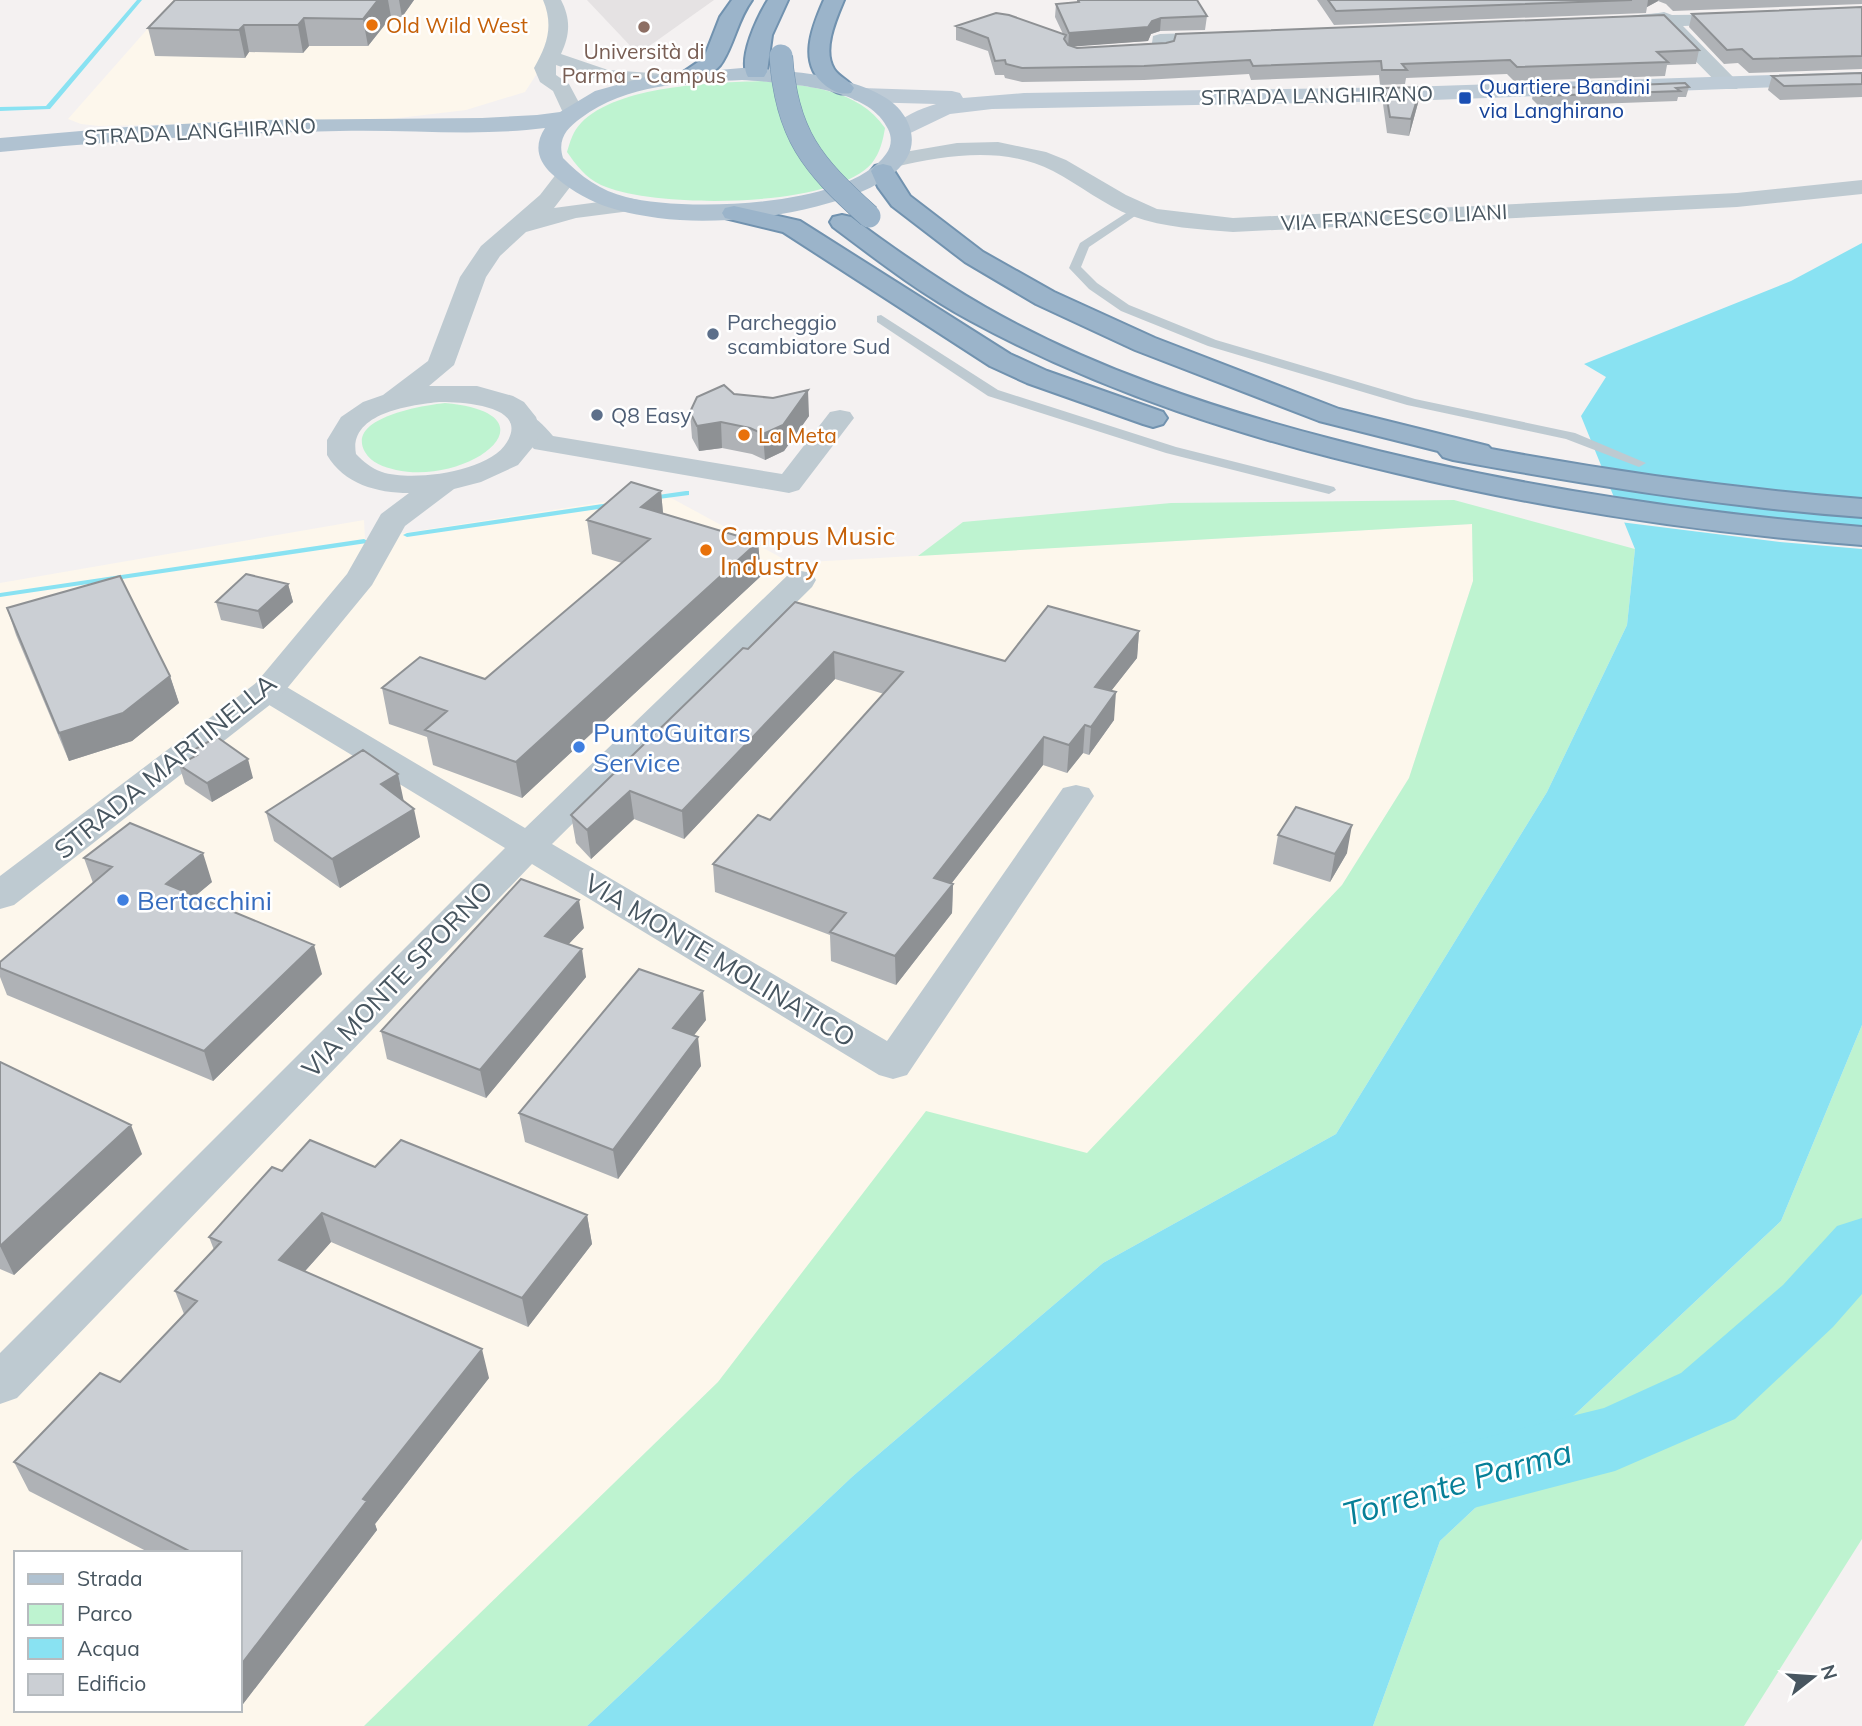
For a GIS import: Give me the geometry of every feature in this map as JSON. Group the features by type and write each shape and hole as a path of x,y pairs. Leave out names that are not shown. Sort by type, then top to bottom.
{"highway":[{"path":"676,79 713,61 730,17 742,0"},
{"path":"756,74 764,27 778,0"},
{"path":"834,0 823,27 820,59 825,72 852,92"},
{"path":"783,45 785,101 797,131 881,255 1017,335 1119,379 1305,442 1369,459 1512,490"},
{"path":"896,150 890,187 901,201 974,257 1045,298 1145,344 1329,415 1538,467 1582,489 1732,524 1862,536"},
{"path":"798,175 855,219 990,297 1068,336 1205,389 1306,420 1538,467"},
{"path":"734,213 791,226 1000,360 1037,377 1119,407 1275,450 1461,488 1582,489 1729,496 1862,508"}],"main road":[{"name":"STRADA LANGHIRANO","path":"0,145 124,133 342,124 511,126 577,111 625,89 676,79 769,75 852,92 1024,100"},
{"name":"STRADA LANGHIRANO","path":"401,124 531,149 581,188 629,205 685,212 734,213 780,208 822,199 857,186 896,150 917,117 932,111 971,104 1024,100 1406,94 1730,85 1862,78"},
{"name":"STRADA LANGHIRANO","path":"852,92 888,111 896,150"},
{"path":"531,149 548,143 554,130 577,111"}],"street":[{"path":"552,0 562,25 557,45 544,68 547,78 562,88 577,111"},
{"path":"561,60 570,31 570,15 565,0"},
{"path":"1646,0 1730,85"},
{"path":"1598,24 1765,16"},
{"path":"1101,51 1165,48 1160,40 1238,37"},
{"path":"561,60 583,83 577,111"},
{"path":"561,60 605,76 676,79"},
{"name":"VIA FRANCESCO LIANI","path":"896,150 976,147 1020,152 1055,164 1138,210 1173,219 1233,225 1737,200 1862,187"},
{"path":"465,393 440,365 473,277 490,251 550,200 565,178"},
{"path":"518,228 551,215 581,208 629,205"},
{"name":"STRADA MARTINELLA","path":"387,403 439,393 465,393 503,403 524,422 525,435 519,448 506,460 486,471 444,482 396,483 374,479 354,470 341,457 340,442 348,427 440,365"},
{"path":"524,422 544,443 789,484 840,418"},
{"path":"486,471 543,456 607,454"},
{"path":"374,479 391,521"},
{"name":"STRADA MARTINELLA","path":"0,897 268,690 360,578 391,521 444,482"},
{"name":"VIA MONTE SPORNO","path":"0,1384 528,846 801,580"},
{"name":"VIA MONTE MOLINATICO","path":"268,690 893,1064 1076,796"}],"lane":[{"path":"1138,210 1084,246 1076,268 1093,286 1125,308 1226,347 1412,402 1570,436 1640,463"},
{"path":"881,319 993,393 1171,450 1329,490"}],"shaded area":[{"path":"173,0 547,0 563,33 525,92 466,110 382,120 99,126 68,119"},
{"name":"Università di Parma - Campus","path":"587,0 714,0 638,54"},
{"path":"662,493 791,563 1472,524 1473,581 1409,778 1342,885 1087,1154 926,1112 718,1382 364,1726 0,1726 0,583 364,520 365,539"}],"green space":[{"path":"762,81 830,91 861,104 885,128 879,151 872,163 851,178 821,189 783,197 700,201 626,193 601,185 586,175 567,152 581,123 597,110 618,101 667,88"},
{"path":"445,403 479,410 497,420 500,433 492,447 475,459 451,468 424,472 387,467 374,462 365,452 362,440 366,430 377,422 406,410"},
{"path":"1454,500 1635,549 1627,625 1547,792 1336,1134 1103,1263 853,1476 587,1726 364,1726 718,1382 926,1111 1087,1153 1342,885 1409,778 1473,581 1472,524 918,556 963,522 1171,503"},
{"path":"1862,1025 1862,1539 1744,1726 1373,1726 1440,1541 1781,1221"}],"water":[{"path":"1862,243 1862,1025 1781,1221 1440,1541 1373,1726 587,1726 853,1476 1103,1263 1336,1134 1547,792 1627,625 1635,549 1581,416 1606,377 1584,364 1791,281"}],"pier":[{"path":"1610,498 1686,509 1862,527 1862,549 1780,542 1620,522"}],"building":[{"path":"175,0 378,0 363,19 304,18 298,25 244,25 239,30 148,28"},
{"path":"1078,0 1197,0 1207,16 1161,18 1152,21 1148,27 1069,33 1056,4 1079,2"},
{"path":"1328,0 1632,0 1336,11"},
{"path":"1862,7 1862,56 1753,59 1742,49 1727,50 1692,14"},
{"path":"996,13 1066,35 1064,39 1068,45 1077,48 1166,43 1174,41 1176,34 1664,15 1699,50 1657,52 1668,62 1517,67 1510,60 1402,64 1407,70 1382,70 1381,61 1253,66 1250,60 1144,66 1022,68 1006,64 1005,60 995,61 988,38 956,26"},
{"path":"1862,73 1862,84 1784,86 1772,76"},
{"path":"1685,83 1689,87 1676,88 1680,91 1541,96 1534,89"},
{"path":"1421,87 1411,119 1390,117 1385,88"},
{"path":"724,385 734,394 773,398 808,390 783,425 763,434 750,428 721,422 697,426 690,412 697,397"},
{"path":"631,482 661,491 641,507 758,542 516,762 425,730 447,711 382,688 420,657 485,679 650,539 587,520"},
{"path":"246,574 288,584 258,611 216,602"},
{"path":"120,576 170,676 123,713 59,733 7,608"},
{"path":"795,602 1005,661 1048,606 1139,631 1095,687 1116,692 1091,727 1085,725 1069,745 1044,737 934,878 953,884 895,956 830,932 846,913 713,864 758,815 770,820 903,672 834,652 682,811 630,791 587,830 571,815 743,648 748,649"},
{"path":"217,737 248,759 207,783 179,765 197,755 192,751"},
{"path":"363,750 398,774 381,784 414,809 332,859 266,812"},
{"path":"1296,807 1352,825 1335,854 1278,835"},
{"path":"130,823 203,853 166,884 314,945 204,1051 0,968 0,962 112,867 84,858"},
{"path":"521,879 579,900 545,936 582,949 480,1070 381,1031"},
{"path":"639,969 703,991 673,1028 698,1037 613,1150 519,1113"},
{"path":"0,1062 131,1125 0,1246"},
{"path":"310,1140 375,1167 401,1140 587,1215 522,1298 322,1213 279,1260 482,1349 363,1499 367,1501 242,1663 242,1551 189,1551 14,1462 100,1373 120,1382 197,1301 175,1291 221,1242 209,1237 272,1167 282,1171"}],"waterway":[{"path":"0,109 48,108 140,0"},
{"path":"651,498 686,493"},
{"path":"407,535 616,504"},
{"path":"0,595 364,541"},
{"name":"Torrente Parma","path":"1447,1481 1615,1438 1708,1396 1808,1306 1862,1246"}],"place":[{"name":"Old Wild West","path":"372,25"},
{"name":"Università di Parma - Campus","path":"644,27"},
{"name":"Quartiere Bandini via Langhirano","path":"1465,98"},
{"name":"Parcheggio scambiatore Sud","path":"713,334"},
{"name":"Q8 Easy","path":"597,415"},
{"name":"La Meta","path":"744,435"},
{"name":"Campus Music Industry","path":"706,550"},
{"name":"PuntoGuitars Service","path":"579,747"},
{"name":"Bertacchini","path":"123,900"}]}
